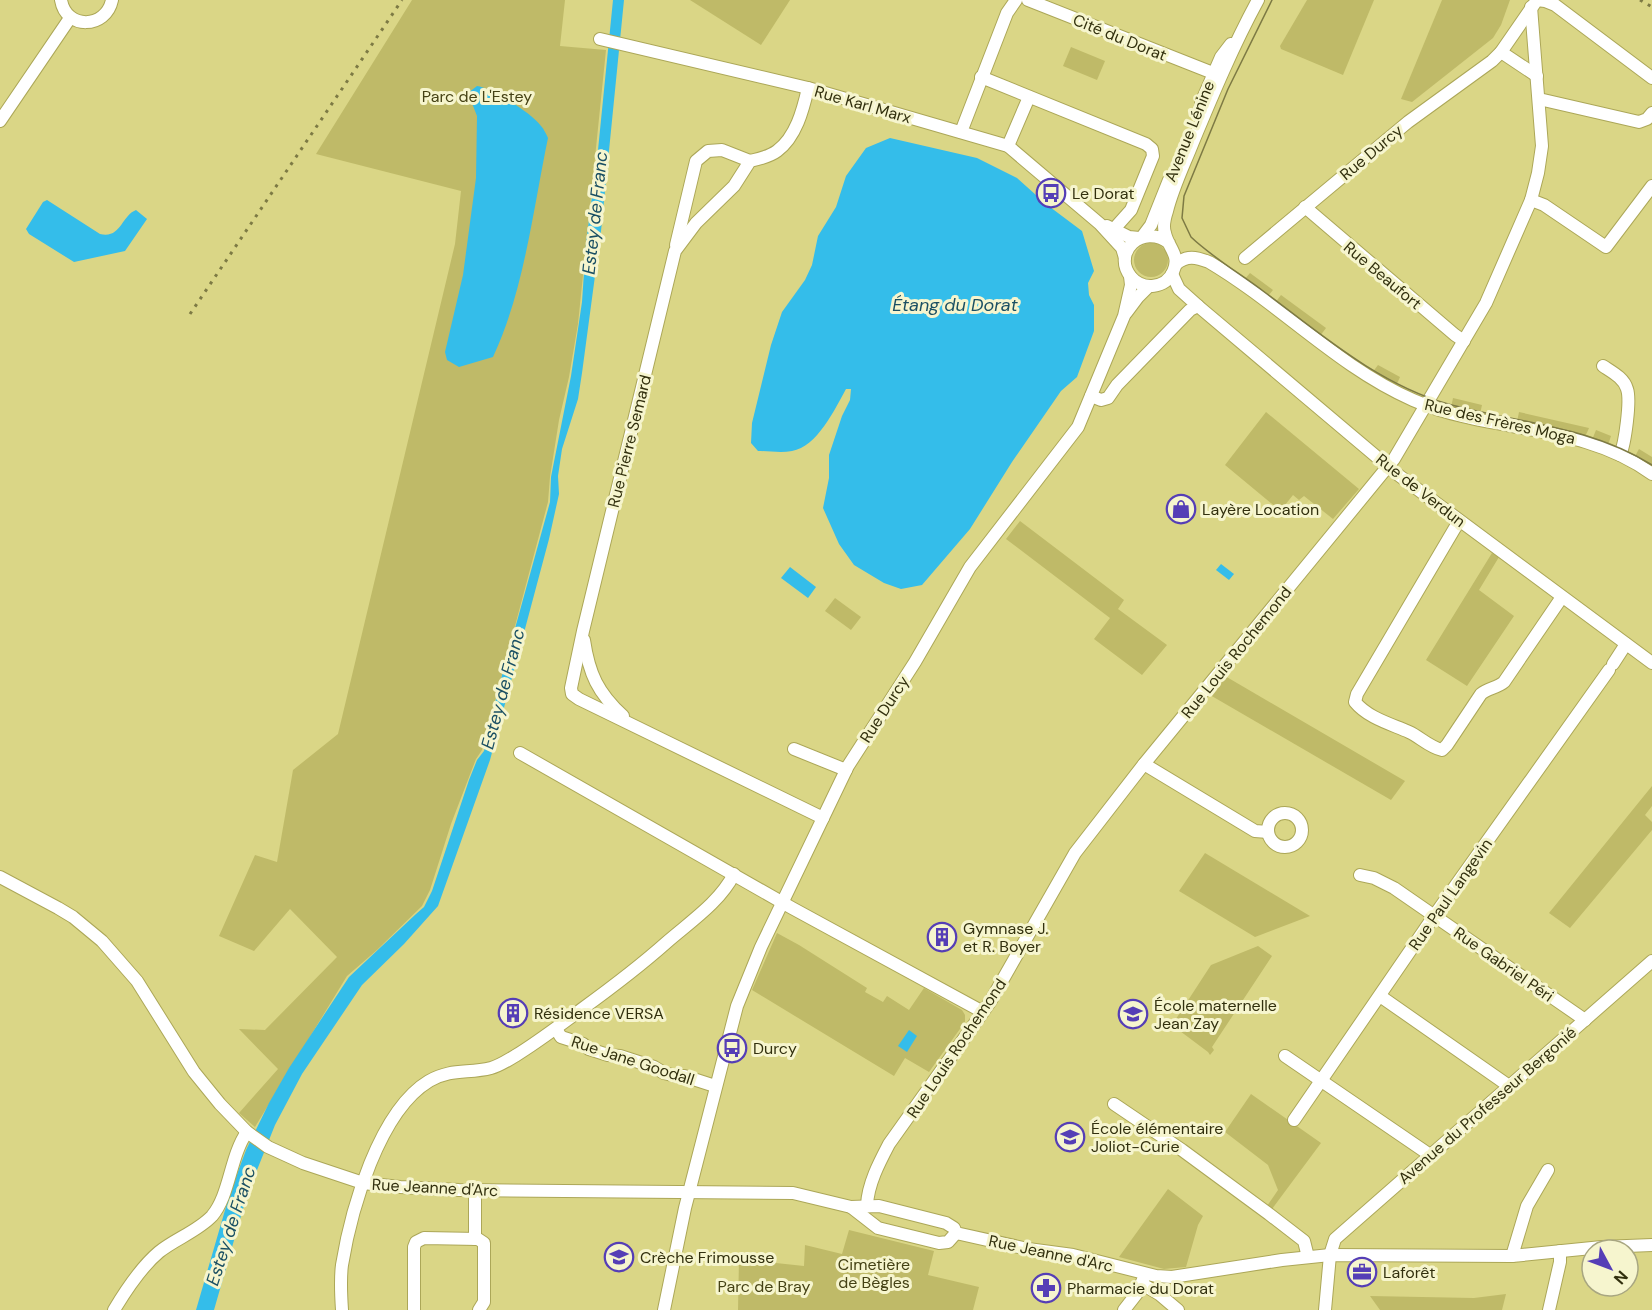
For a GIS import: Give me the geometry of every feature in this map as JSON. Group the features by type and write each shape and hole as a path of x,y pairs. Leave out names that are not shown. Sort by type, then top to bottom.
{"street":[{"path":"61,0 70,18 78,22 95,22 108,11 112,0"},
{"path":"961,132 1007,13 1016,0"},
{"name":"Cité du Dorat","path":"1028,0 1213,73"},
{"name":"Avenue Lénine","path":"1169,243 1164,228 1173,192 1220,76 1258,0"},
{"path":"1531,7 1537,0 1555,5 1652,78"},
{"name":"Rue Durcy","path":"1245,258 1408,122 1501,52 1531,7"},
{"name":"Rue Louis Rochemond","path":"867,1205 877,1167 889,1144 983,1012 1075,853 1144,764 1388,466 1486,303 1531,200 1538,173 1542,146 1531,7"},
{"path":"0,121 70,18"},
{"name":"Avenue Lénine","path":"1141,238 1151,225 1213,73 1221,57 1242,28"},
{"name":"Rue Karl Marx","path":"604,40 808,88 1008,146 1100,224 1122,248 1125,258"},
{"path":"1501,52 1537,76"},
{"path":"981,76 1140,141 1152,149 1153,156 1131,210 1114,229"},
{"path":"750,161 769,156 783,145 802,111 808,88"},
{"path":"1008,146 1029,97"},
{"path":"1539,99 1639,122 1647,119 1652,113"},
{"name":"Rue Pierre Semard","path":"675,251 696,223 734,186 750,161 722,150 708,151 696,161 583,631 571,688 572,694 823,818"},
{"path":"1531,200 1544,205 1606,247 1652,186"},
{"name":"Rue Beaufort","path":"1305,207 1446,328 1464,340"},
{"name":"Rue Karl Marx","path":"1100,224 1129,237 1141,238"},
{"path":"1124,316 1131,285 1125,264 1130,246 1141,238 1157,236 1169,243 1175,253 1174,269 1161,284 1149,286 1130,276"},
{"name":"Rue des Frères Moga","path":"1174,269 1183,258 1196,258 1217,267 1372,379 1425,405 1585,442 1620,456 1652,474"},
{"name":"Rue de Verdun","path":"1174,269 1179,289 1388,466 1652,663"},
{"path":"1124,316 1149,286"},
{"path":"1091,396 1101,400 1108,398 1131,370 1190,310 1198,306"},
{"name":"Rue Durcy","path":"664,1310 689,1192 715,1086 747,978 782,902 846,770 864,738 915,662 959,583 1072,437 1124,316"},
{"path":"1603,366 1623,381 1628,390 1625,444 1620,456"},
{"path":"1459,521 1357,694 1355,702 1360,708 1442,750 1481,694 1504,682 1562,597"},
{"name":"Rue Pierre Semard","path":"583,631 588,664 596,682 609,702 633,725"},
{"name":"Rue Paul Langevin","path":"1294,1120 1434,916 1626,644"},
{"path":"794,749 846,770"},
{"path":"520,753 782,902 983,1012"},
{"path":"1144,764 1255,831 1268,832"},
{"path":"342,1310 342,1266 363,1183 388,1124 400,1107 416,1090 430,1080 450,1072 490,1068 514,1057 555,1029 653,955 708,905 730,882 734,874"},
{"name":"Rue Gabriel Péri","path":"1360,875 1374,878 1394,888 1585,1020"},
{"name":"Rue Jeanne d'Arc","path":"0,877 74,917 102,941 137,981 208,1091 250,1134 268,1147 303,1163 363,1183 400,1187 475,1190 793,1193 851,1207 867,1205 946,1223 954,1228 956,1233"},
{"name":"Avenue du Professeur Bergonié","path":"1330,1255 1333,1243 1340,1235 1652,961"},
{"path":"1380,996 1509,1086"},
{"name":"Rue Jane Goodall","path":"555,1029 561,1037 583,1044 589,1049 654,1066 664,1073 684,1076 715,1086"},
{"path":"1285,1056 1430,1155"},
{"path":"1114,1104 1182,1150 1299,1237 1306,1245 1308,1257"},
{"path":"114,1310 128,1289 159,1252 212,1215 221,1200 239,1144 250,1134"},
{"path":"1512,1256 1527,1206 1548,1170"},
{"path":"475,1190 475,1239"},
{"name":"Rue Jeanne d'Arc","path":"851,1207 878,1228 939,1243 948,1242 956,1233"},
{"name":"Rue Jeanne d'Arc","path":"956,1233 1028,1249 1073,1255 1143,1279"},
{"path":"414,1310 416,1242 424,1238 481,1240 485,1247 484,1302 479,1310"},
{"path":"1143,1279 1330,1255 1512,1256 1602,1247 1652,1245"},
{"path":"1549,1310 1560,1262 1560,1251"},
{"path":"1325,1310 1330,1255"},
{"path":"1124,1310 1136,1297 1143,1279"},
{"path":"1143,1279 1148,1286 1178,1310"}],"green space":[{"name":"Parc de L'Estey","path":"412,0 565,0 560,46 606,50 578,324 559,420 548,502 482,750 476,759 451,824 430,890 422,906 347,976 255,1127 239,1113 278,1069 239,1029 265,1030 337,957 290,909 254,951 219,936 255,855 277,862 293,770 338,734 455,244 461,191 316,154"},
{"path":"690,0 790,0 761,45"},
{"path":"1307,0 1374,0 1343,75 1281,49 1280,46"},
{"path":"1442,0 1510,0 1501,25 1493,38 1412,102 1401,99"},
{"path":"1071,47 1105,61 1097,80 1063,66"},
{"path":"1151,243 1163,248 1168,260 1163,272 1151,277 1139,272 1134,260 1139,248"},
{"path":"1250,273 1273,290 1267,297 1244,280"},
{"path":"1281,295 1326,328 1320,336 1275,303"},
{"path":"1378,365 1400,377 1396,386 1372,373"},
{"path":"1453,398 1482,405 1480,414 1451,408"},
{"path":"1266,412 1359,489 1333,519 1304,496 1299,500 1293,495 1285,505 1287,508 1283,513 1225,465"},
{"path":"1519,412 1589,428 1585,437 1517,422"},
{"path":"1596,430 1611,436 1608,445 1592,440"},
{"path":"1639,449 1652,457 1652,468 1634,458"},
{"path":"1020,521 1124,600 1118,609 1167,645 1142,675 1094,639 1110,618 1006,539"},
{"path":"1492,553 1499,557 1479,590 1514,616 1467,686 1426,660"},
{"path":"835,598 861,617 851,630 825,611"},
{"path":"1225,676 1405,781 1391,800 1210,695"},
{"path":"1652,786 1652,806 1645,815 1652,822 1652,830 1570,928 1549,913"},
{"path":"1205,853 1310,916 1255,937 1179,891"},
{"path":"777,933 867,988 865,992 883,1002 887,996 909,1010 924,988 962,1010 965,1022 929,1072 905,1058 894,1076 752,990"},
{"path":"1258,946 1272,956 1212,1047 1214,1050 1210,1055 1172,1025 1211,965"},
{"path":"1251,1094 1321,1143 1272,1209 1267,1206 1278,1190 1268,1165 1225,1132"},
{"path":"1168,1189 1203,1216 1198,1225 1186,1267 1164,1269 1119,1257"},
{"name":"Cimetière de Bègles","path":"849,1230 934,1251 928,1275 979,1287 973,1310 738,1310 739,1259 804,1266 805,1245 842,1254"},
{"path":"1506,1294 1502,1310 1380,1310 1370,1296 1474,1298"}],"water":[{"name":"Estey de Franc","path":"613,0 624,0 601,231 578,399 562,449 558,476 559,494 549,539 490,760 438,906 404,944 362,985 302,1074 275,1125 247,1195 214,1310 196,1310 230,1193 246,1150 269,1103 289,1068 349,977 424,907 432,891 469,780 477,760 484,751 498,690 550,502 551,477 571,376 582,302 586,243"},
{"path":"477,86 492,91 521,108 536,121 548,138 520,278 504,332 493,357 459,367 447,360 445,352 463,275 476,178 477,116 468,93"},
{"name":"Étang du Dorat","path":"890,138 977,158 1017,178 1046,204 1082,231 1094,271 1088,283 1089,295 1094,305 1094,331 1077,377 1061,391 1012,462 970,529 922,585 901,589 884,583 854,565 839,544 823,508 829,478 829,455 850,400 851,389 846,389 824,426 801,448 788,452 758,451 751,443 752,423 771,345 782,312 805,280 812,265 818,236 836,207 846,176 866,148"},
{"path":"47,200 100,234 107,235 117,230 136,210 147,219 125,251 74,262 29,234 26,229 43,202"},
{"path":"1221,564 1234,574 1229,580 1216,570"},
{"path":"790,567 816,587 808,598 781,578"},
{"path":"909,1030 917,1036 907,1052 898,1046"}],"tram line":[{"path":"1272,0 1228,89 1184,196 1182,218 1191,237 1351,356 1398,384 1448,404 1578,434 1628,452 1652,465"}],"railway":[{"path":"190,314 402,0"},
{"path":"1640,0 1652,7"}],"place":[{"name":"Le Dorat","path":"1051,193"},
{"name":"Layère Location","path":"1181,509"},
{"name":"Gymnase J. et R. Boyer","path":"942,937"},
{"name":"Résidence VERSA","path":"513,1013"},
{"name":"École maternelle Jean Zay","path":"1133,1014"},
{"name":"Durcy","path":"732,1048"},
{"name":"École élémentaire Joliot-Curie","path":"1070,1137"},
{"name":"Crèche Frimousse","path":"619,1257"},
{"name":"Laforêt","path":"1362,1272"},
{"name":"Pharmacie du Dorat","path":"1046,1288"}],"park label":[{"name":"Parc de Bray","path":"764,1286"}]}
